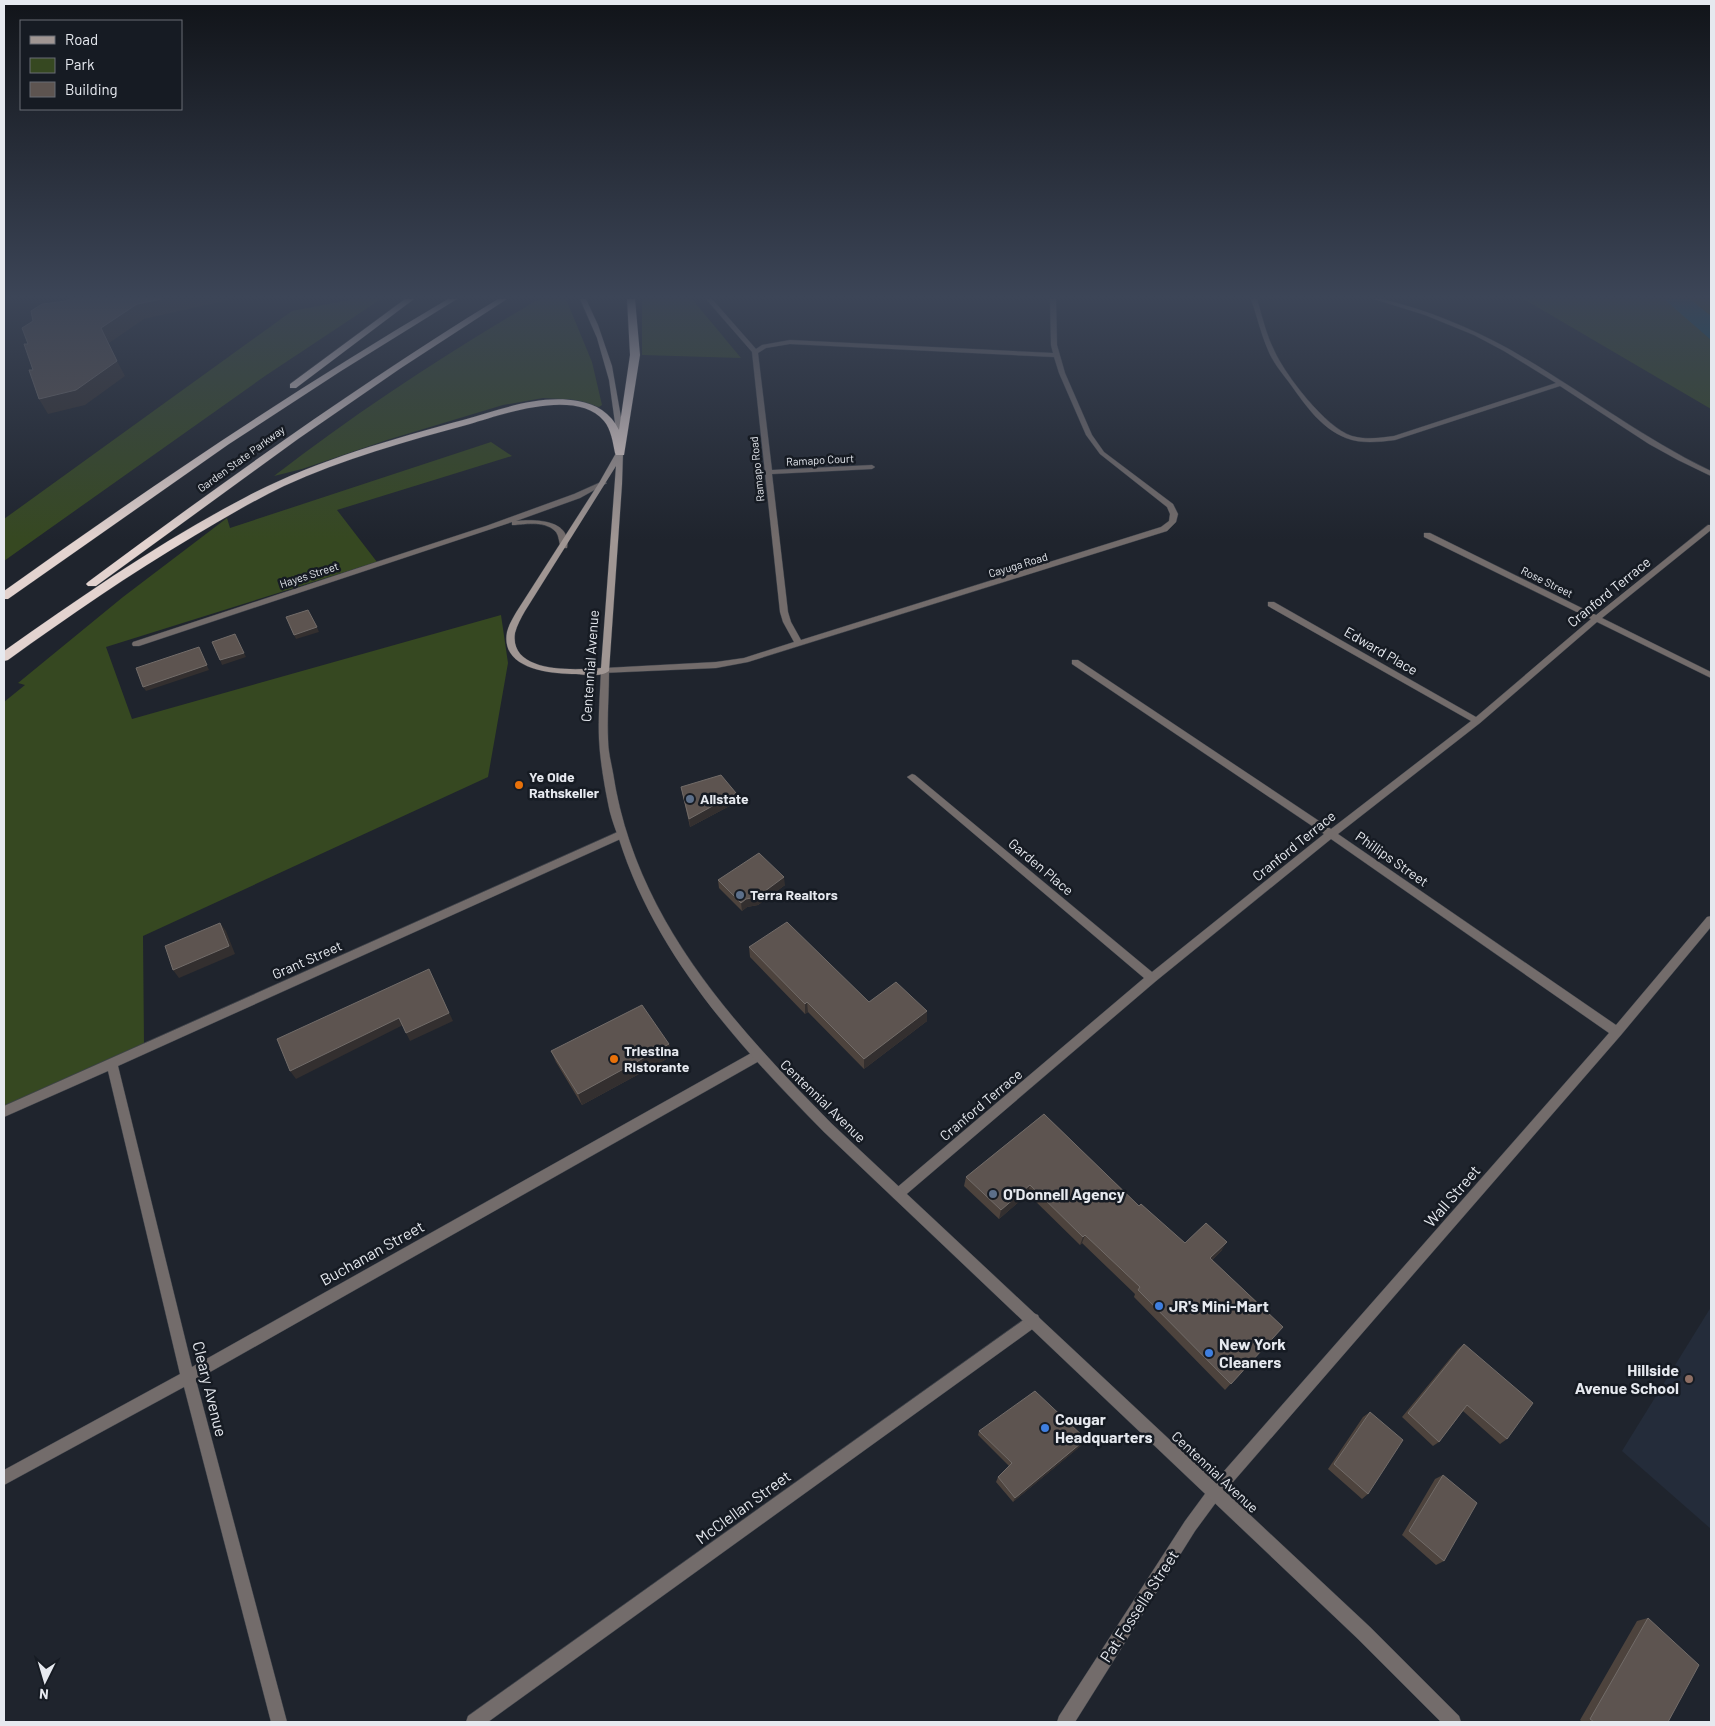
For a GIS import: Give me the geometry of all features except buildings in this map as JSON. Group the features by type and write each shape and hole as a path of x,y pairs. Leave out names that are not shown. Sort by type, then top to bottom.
{"highway":[{"path":"97,529 302,380"},
{"name":"Garden State Parkway","path":"4,596 97,529 284,403 322,380"},
{"name":"Garden State Parkway","path":"4,652 158,535 288,441 378,380"},
{"path":"620,453 631,380"},
{"path":"4,657 127,573 242,503 305,473 370,450 505,411 532,405 557,403 585,406 605,417 615,431 620,453"}],"main road":[{"name":"Centennial Avenue","path":"604,671 620,453 617,407 612,380"},
{"path":"604,671 560,672 538,668 522,659 512,643 512,629 521,611 564,546 620,453"}],"street":[{"name":"Ramapo Road","path":"758,380 784,612 786,622 799,644"},
{"name":"Cayuga Road","path":"604,671 732,663 759,657 1164,529 1172,522 1174,514 1170,506 1102,453 1089,435 1065,380"},
{"path":"1290,380 1316,415 1337,432 1356,439 1376,442 1395,438 1558,384"},
{"path":"1551,380 1678,459 1711,474"},
{"name":"Ramapo Court","path":"769,472 872,467"},
{"name":"Hayes Street","path":"136,644 490,528 577,496 603,483"},
{"name":"Hayes Street","path":"490,528 527,522 546,523 559,529 564,546"},
{"name":"Cranford Terrace","path":"898,1194 1152,978 1331,834 1477,721 1596,619 1711,527"},
{"name":"Rose Street","path":"1427,535 1711,675"},
{"name":"Edward Place","path":"1271,604 1477,721"},
{"name":"Phillips Street","path":"1075,662 1331,834 1616,1032"},
{"name":"Centennial Avenue","path":"604,671 601,702 601,737 606,770 622,834 639,880 670,939 710,1000 757,1056 821,1121 1377,1645 1453,1722"},
{"name":"Garden Place","path":"912,777 1152,978"},
{"name":"Grant Street","path":"4,1112 622,834"},
{"name":"Wall Street","path":"1215,1492 1616,1032 1711,920"},
{"name":"Buchanan Street","path":"4,1478 188,1377 757,1056"},
{"name":"Cleary Avenue","path":"112,1064 188,1377 279,1722"},
{"name":"McClellan Street","path":"474,1722 1034,1320"},
{"name":"Pat Fossella Street","path":"1065,1722 1190,1526 1215,1492"}],"shaded area":[{"name":"Hillside Avenue School","path":"1711,1307 1711,1529 1622,1451"}],"green space":[{"path":"197,380 260,380 4,561 4,519"},
{"path":"408,380 596,380 602,405 599,407 576,400 543,398 503,405 387,440 302,469 274,476"},
{"path":"1661,380 1711,380 1711,409"},
{"path":"491,442 512,456 337,510 377,562 106,647 132,719 501,615 508,663 488,777 143,936 144,1045 4,1110 4,702 25,685 18,683 123,597 227,518 230,528"}],"place":[{"name":"Ye Olde Rathskeller","path":"519,785"},
{"name":"Allstate","path":"690,799"},
{"name":"Terra Realtors","path":"740,895"},
{"name":"Triestina Ristorante","path":"614,1059"},
{"name":"O'Donnell Agency","path":"993,1194"},
{"name":"JR's Mini-Mart","path":"1159,1306"},
{"name":"New York Cleaners","path":"1209,1353"},
{"name":"Hillside Avenue School","path":"1689,1379"},
{"name":"Cougar Headquarters","path":"1045,1428"}]}
